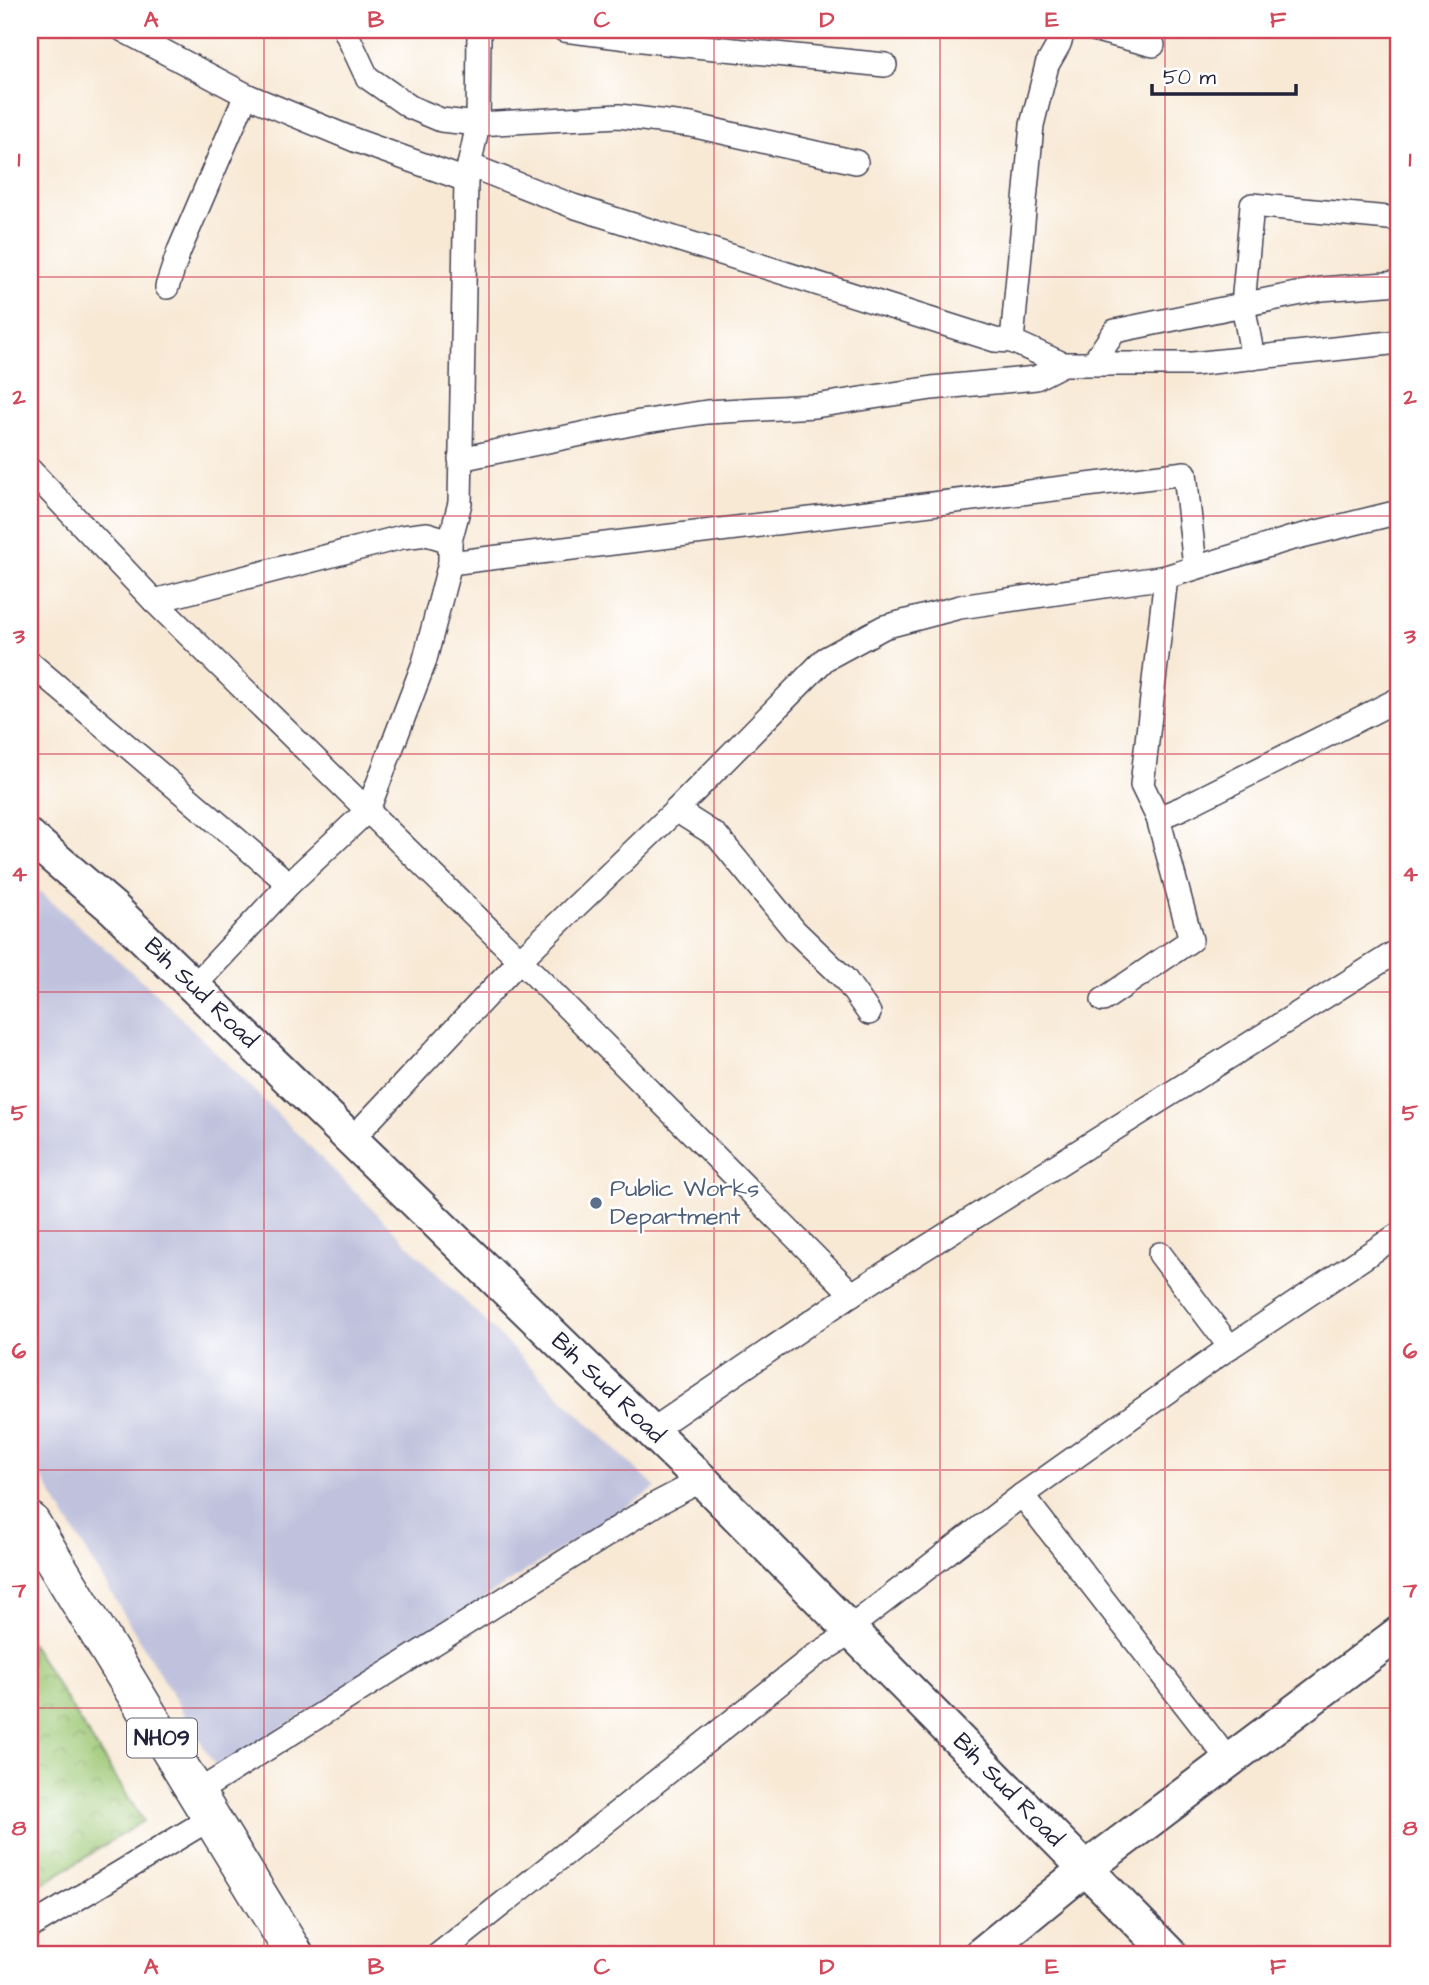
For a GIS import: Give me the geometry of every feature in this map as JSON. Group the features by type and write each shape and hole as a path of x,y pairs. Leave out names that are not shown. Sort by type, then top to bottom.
{"main road":[{"name":"Bih Sud Road","path":"30,837 113,908 702,1480 1171,1955"},
{"name":"NH09","path":"30,1521 295,1955"},
{"path":"980,1955 1085,1869 1399,1633"}],"street":[{"path":"123,30 246,95 357,141 467,172 995,340 1012,341 1063,365"},
{"path":"345,30 368,77 410,107 440,120 478,124 619,116 691,125 856,162"},
{"path":"194,986 289,884 368,810 424,663 460,503 467,172 478,124 479,30"},
{"path":"564,30 649,34 675,44 747,40 885,65"},
{"path":"1012,341 1032,125 1047,65 1064,30"},
{"path":"1096,30 1153,45"},
{"path":"167,287 179,251 246,95"},
{"path":"1253,358 1243,305 1252,205 1399,219"},
{"path":"1093,363 1115,331 1321,289 1399,283"},
{"path":"460,459 640,422 707,412 815,406 932,388 1037,378 1063,365 1193,364 1399,342"},
{"path":"30,470 154,601 520,960 852,1294"},
{"path":"154,601 402,537 427,534 450,552 1185,473 1195,567"},
{"path":"352,1139 520,960 676,810 825,659 884,627 960,607 1166,577 1289,539 1399,512"},
{"path":"1103,1000 1191,940 1158,818 1142,785 1166,577"},
{"path":"30,663 289,884"},
{"path":"1158,818 1399,699"},
{"path":"676,810 717,836 795,931 845,979 869,1013"},
{"path":"651,1431 852,1294 1399,950"},
{"path":"438,1955 814,1656 853,1632 860,1620 1022,1495 1230,1347 1399,1234"},
{"path":"1160,1254 1230,1347"},
{"path":"30,1927 204,1805 656,1504 702,1480"},
{"path":"1022,1495 1230,1762"}],"shaded area":[{"path":"30,883 157,994 563,1399 656,1488 217,1769 30,1458"}],"green space":[{"path":"30,1642 143,1821 30,1892"}],"place":[{"name":"Public Works Department","path":"596,1203"}]}
